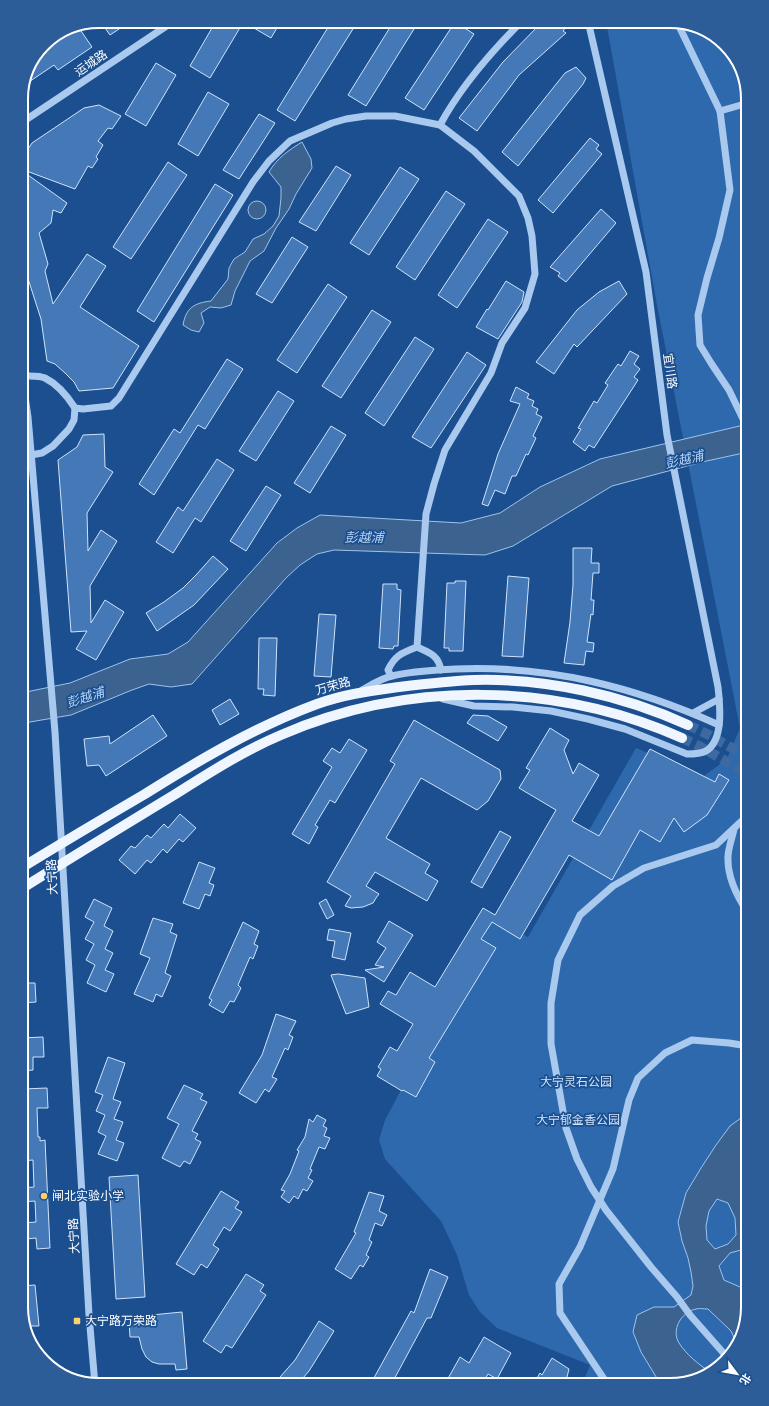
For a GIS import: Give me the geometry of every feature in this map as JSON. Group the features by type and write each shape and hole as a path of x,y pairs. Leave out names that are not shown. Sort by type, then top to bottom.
{"main road":[{"name":"万荣路","path":"28,864 229,743 273,721 317,704 355,693 435,682 476,680 516,682 555,686 595,694 633,704 688,725"},
{"path":"28,885 236,757 280,735 323,719 360,709 398,701 435,697 475,695 514,696 553,700 591,707 629,717 682,738"}],"street":[{"name":"运城路","path":"28,118 164,28"},
{"path":"440,125 451,105 471,78 515,28"},
{"name":"宜川路","path":"435,697 474,706 551,711 588,719 625,729 688,754 698,754 706,751 712,745 716,737 719,725 719,699 667,435 646,272 590,28"},
{"path":"680,29 720,111 730,190 719,238 698,315 700,345 729,390 741,415"},
{"path":"720,111 741,105"},
{"path":"75,408 83,409 111,406 119,398 253,182 269,161 290,141 332,123 366,116 395,116 440,125 474,151 519,196 528,218 532,236 535,274 525,308 502,343 491,373 445,450 434,484 426,514 417,647"},
{"path":"28,374 45,378 58,388 75,408 74,420 69,429 53,446 42,452 31,455"},
{"name":"大宁路","path":"28,417 55,732 89,1315 94,1378"},
{"path":"391,676 388,670 392,661 401,653 417,647 434,656 439,661 441,670"},
{"path":"355,693 391,676 441,670 476,668 558,674 598,682 637,693 693,713 719,725"},
{"path":"693,713 719,699"},
{"path":"724,1353 651,1267 600,1200 591,1187 577,1159 566,1128 551,1044 551,1003 558,960 580,915 613,886 644,868 716,845 741,822"},
{"path":"734,829 728,860 732,880 741,902"},
{"path":"603,1378 560,1313 559,1284 580,1247 613,1169 629,1100 638,1078 665,1053 692,1040 741,1045"}],"green space":[{"name":"大宁灵石公园","path":"607,28 674,28 684,29 701,35 713,43 726,56 736,72 740,85 741,1307 740,1321 734,1338 729,1346 723,1354 717,1354 717,1360 697,1373 674,1378 585,1378 590,1365 497,1328 480,1312 469,1295 457,1255 441,1221 385,1159 379,1140 385,1120 493,918 528,937 636,748 704,776 727,759 740,728 657,305"}],"water":[{"path":"302,142 311,159 312,168 296,194 289,209 276,228 264,251 250,261 235,291 231,305 221,308 210,307 201,313 204,323 199,332 191,330 183,325 186,314 189,310 195,305 211,301 228,279 229,268 234,259 245,252 253,239 264,234 273,226 279,216 281,187 269,172 280,158"},
{"path":"257,201 263,204 266,210 263,216 257,219 251,216 248,210 251,204"},
{"name":"彭越浦","path":"741,426 741,454 702,462 612,486 513,546 485,555 334,550 317,554 300,565 286,578 192,684 171,687 149,684 71,715 28,722 28,692 70,683 130,659 168,654 188,642 277,543 297,528 320,515 461,523 500,513 540,487 600,459"},
{"path":"741,1118 741,1250 730,1253 719,1266 724,1280 741,1287 740,1321 734,1338 731,1331 708,1309 697,1309 686,1314 679,1322 677,1327 677,1338 679,1343 689,1355 705,1368 697,1373 684,1377 657,1378 641,1352 633,1332 637,1315 654,1307 674,1307 691,1295 693,1286 691,1272 678,1222 686,1193 716,1145 730,1126","holes":["717,1199 728,1203 735,1218 736,1235 728,1244 715,1249 707,1240 706,1226 709,1211"]}],"building":[{"path":"105,28 120,28 110,35"},
{"path":"212,28 240,28 210,78 190,66"},
{"path":"254,28 277,28 271,38"},
{"path":"328,28 354,28 295,121 277,110"},
{"path":"390,28 415,28 366,106 348,95"},
{"path":"451,28 464,28 474,34 424,110 405,98"},
{"path":"536,28 565,28 563,31 566,33 519,75 477,131 459,118 503,62"},
{"path":"81,30 92,47 58,70 54,65 30,81 33,72 46,52 60,40"},
{"path":"156,63 176,75 146,126 125,114"},
{"path":"576,67 586,78 583,84 518,166 502,152 565,73"},
{"path":"208,92 229,104 198,156 178,144"},
{"path":"99,105 121,116 112,129 108,128 98,141 103,145 96,157 98,159 92,168 88,166 75,189 28,172 28,149 32,143 84,108"},
{"path":"259,114 275,123 239,179 223,170"},
{"path":"590,138 599,145 596,149 602,154 553,213 538,200"},
{"path":"168,162 187,175 131,259 113,247"},
{"path":"336,166 351,175 316,231 299,222"},
{"path":"400,167 419,179 369,255 350,243"},
{"path":"28,175 67,203 61,213 53,210 51,223 39,233 48,264 45,271 53,304 87,254 106,266 80,307 139,346 113,388 79,391 74,382 65,373 55,364 47,361 41,319 28,279"},
{"path":"215,184 233,195 154,322 137,311"},
{"path":"446,191 465,204 415,280 396,267"},
{"path":"601,209 616,223 566,282 558,276 560,273 550,267"},
{"path":"488,219 508,232 457,308 438,295"},
{"path":"292,237 308,247 272,303 256,294"},
{"path":"506,281 524,292 522,302 498,339 476,327"},
{"path":"619,281 627,294 577,347 574,344 554,374 536,362 577,310 599,292"},
{"path":"328,284 347,297 297,373 277,360"},
{"path":"372,310 391,322 341,398 322,386"},
{"path":"415,337 434,349 384,426 365,413"},
{"path":"630,351 639,356 634,364 640,369 634,377 638,380 594,448 589,445 585,451 573,442 581,429 578,428 594,401 597,403 608,385 605,383 618,364 621,366"},
{"path":"467,352 486,365 431,448 412,437"},
{"path":"227,359 243,369 205,429 198,425 154,495 139,484 174,429 180,433"},
{"path":"516,387 529,394 527,398 534,401 532,406 538,409 536,414 542,417 533,436 536,438 528,455 526,454 516,476 512,476 505,494 495,490 488,506 482,504 498,454 520,404 510,401"},
{"path":"278,391 294,401 256,461 239,451"},
{"path":"331,426 346,435 310,493 294,483"},
{"path":"104,434 105,467 113,472 87,513 88,551 101,530 117,541 90,586 91,623 105,600 124,612 96,660 76,649 87,631 71,632 58,460 77,447 83,435"},
{"path":"217,459 234,470 201,522 195,518 173,553 156,542 178,507 183,511"},
{"path":"266,486 281,495 246,551 230,541"},
{"path":"573,548 592,548 591,563 599,563 599,573 593,573 591,600 594,600 593,615 591,614 587,642 594,643 593,652 586,651 584,665 564,663 570,622 573,585"},
{"path":"213,556 228,569 194,605 157,631 146,613 183,588"},
{"path":"508,576 529,578 523,657 502,656"},
{"path":"455,581 466,581 463,651 449,651 449,648 444,648 447,583 455,583"},
{"path":"383,584 397,584 397,589 401,590 398,646 394,646 393,649 379,648"},
{"path":"319,614 336,615 331,677 314,676"},
{"path":"259,638 277,638 275,696 263,695 264,689 258,689"},
{"path":"230,699 239,714 220,725 212,710"},
{"path":"153,715 167,736 106,776 99,765 87,766 84,739 109,736 110,744"},
{"path":"473,715 488,716 507,727 498,741 467,723"},
{"path":"414,720 500,770 501,779 488,801 477,810 421,778 386,838 430,864 425,873 438,881 427,901 375,872 366,886 379,894 373,903 363,907 351,908 345,906 351,896 327,882 395,764 390,761"},
{"path":"550,728 569,740 564,750 573,774 579,763 599,775 572,821 599,836 650,749 715,782 719,774 729,780 707,815 684,832 674,818 660,842 640,830 612,880 569,855 520,939 492,922 481,939 496,948 429,1058 435,1062 416,1097 403,1090 402,1091 377,1076 381,1069 378,1067 390,1047 397,1051 413,1024 380,1004 388,991 396,995 410,972 435,987 483,908 495,915 556,810 519,788 530,770 526,768"},
{"path":"349,739 367,750 335,803 330,800 315,825 318,827 309,844 292,834 332,767 323,761 332,748 340,753"},
{"path":"180,814 196,828 183,842 179,839 167,853 163,849 151,863 147,860 135,874 119,860 131,846 135,848 147,835 151,838 164,824 168,828"},
{"path":"500,831 511,837 482,888 471,882"},
{"path":"199,862 215,868 209,883 214,885 210,896 205,894 199,909 183,903"},
{"path":"94,899 112,908 104,926 113,931 105,949 113,953 105,970 114,974 106,992 87,983 95,965 86,960 94,944 85,939 94,922 85,917"},
{"path":"326,899 334,915 327,919 319,903"},
{"path":"153,918 173,924 170,932 177,935 165,973 171,976 162,997 156,994 153,1002 134,994 150,958 140,954"},
{"path":"389,921 413,935 384,982 365,970 384,967 375,965 386,948 377,942"},
{"path":"243,922 259,931 254,944 258,946 253,959 250,957 238,985 241,988 234,1002 230,1001 223,1013 209,1005 212,1000 209,998"},
{"path":"329,929 351,933 345,960 332,957 335,941 327,940"},
{"path":"338,974 365,978 369,1007 346,1014 331,975"},
{"path":"28,983 35,983 36,1002 28,1003"},
{"path":"276,1014 296,1021 289,1035 293,1037 288,1050 285,1048 272,1077 277,1079 269,1092 265,1089 256,1103 239,1093 262,1055"},
{"path":"43,1037 44,1057 33,1057 33,1070 28,1070 28,1038"},
{"path":"108,1057 125,1063 113,1099 121,1102 114,1119 123,1122 116,1140 124,1143 117,1161 98,1154 106,1136 98,1132 105,1115 96,1111 103,1095 95,1092"},
{"path":"184,1085 203,1094 200,1099 207,1102 192,1131 198,1134 195,1139 201,1142 190,1164 184,1161 180,1167 162,1158 179,1124 167,1118"},
{"path":"47,1088 48,1108 37,1108 38,1137 40,1137 40,1141 45,1140 50,1248 37,1249 36,1238 28,1239 28,1223 36,1222 35,1201 28,1202 28,1187 34,1187 33,1160 28,1160 28,1089"},
{"path":"317,1115 326,1120 323,1126 327,1128 324,1136 330,1138 325,1149 319,1147 308,1178 313,1181 307,1191 303,1189 298,1199 294,1196 289,1203 281,1197 285,1191 281,1190 290,1174 299,1151 297,1150 305,1137 309,1119 313,1122"},
{"path":"138,1175 145,1297 116,1299 109,1177"},
{"path":"221,1191 239,1202 235,1208 242,1212 230,1231 224,1227 213,1245 219,1249 207,1268 201,1264 194,1275 176,1264"},
{"path":"369,1192 384,1196 379,1211 387,1215 382,1226 375,1223 369,1240 372,1242 366,1255 369,1257 363,1267 360,1265 351,1279 335,1269 356,1233 354,1232"},
{"path":"430,1269 448,1277 431,1318 427,1318 395,1378 374,1378 411,1311 414,1313"},
{"path":"246,1274 264,1285 260,1291 266,1295 232,1348 226,1345 221,1353 203,1341"},
{"path":"35,1285 39,1326 30,1325 28,1286"},
{"path":"182,1312 187,1369 176,1370 175,1364 159,1364 152,1362 146,1357 139,1337 130,1337 129,1320 141,1319 141,1316"},
{"path":"319,1321 334,1331 303,1378 279,1378 295,1360"},
{"path":"484,1337 511,1353 498,1378 488,1374 486,1378 448,1378 460,1357 469,1363"},
{"path":"552,1358 569,1369 567,1378 537,1378 540,1373 542,1375"}],"tunnel":[{"path":"688,725 741,753"},
{"path":"682,738 741,770"}],"place":[{"name":"闸北实验小学","path":"44,1196"},
{"name":"大宁路万荣路","path":"77,1321"}],"park label":[{"name":"大宁郁金香公园","path":"578,1120"}]}
